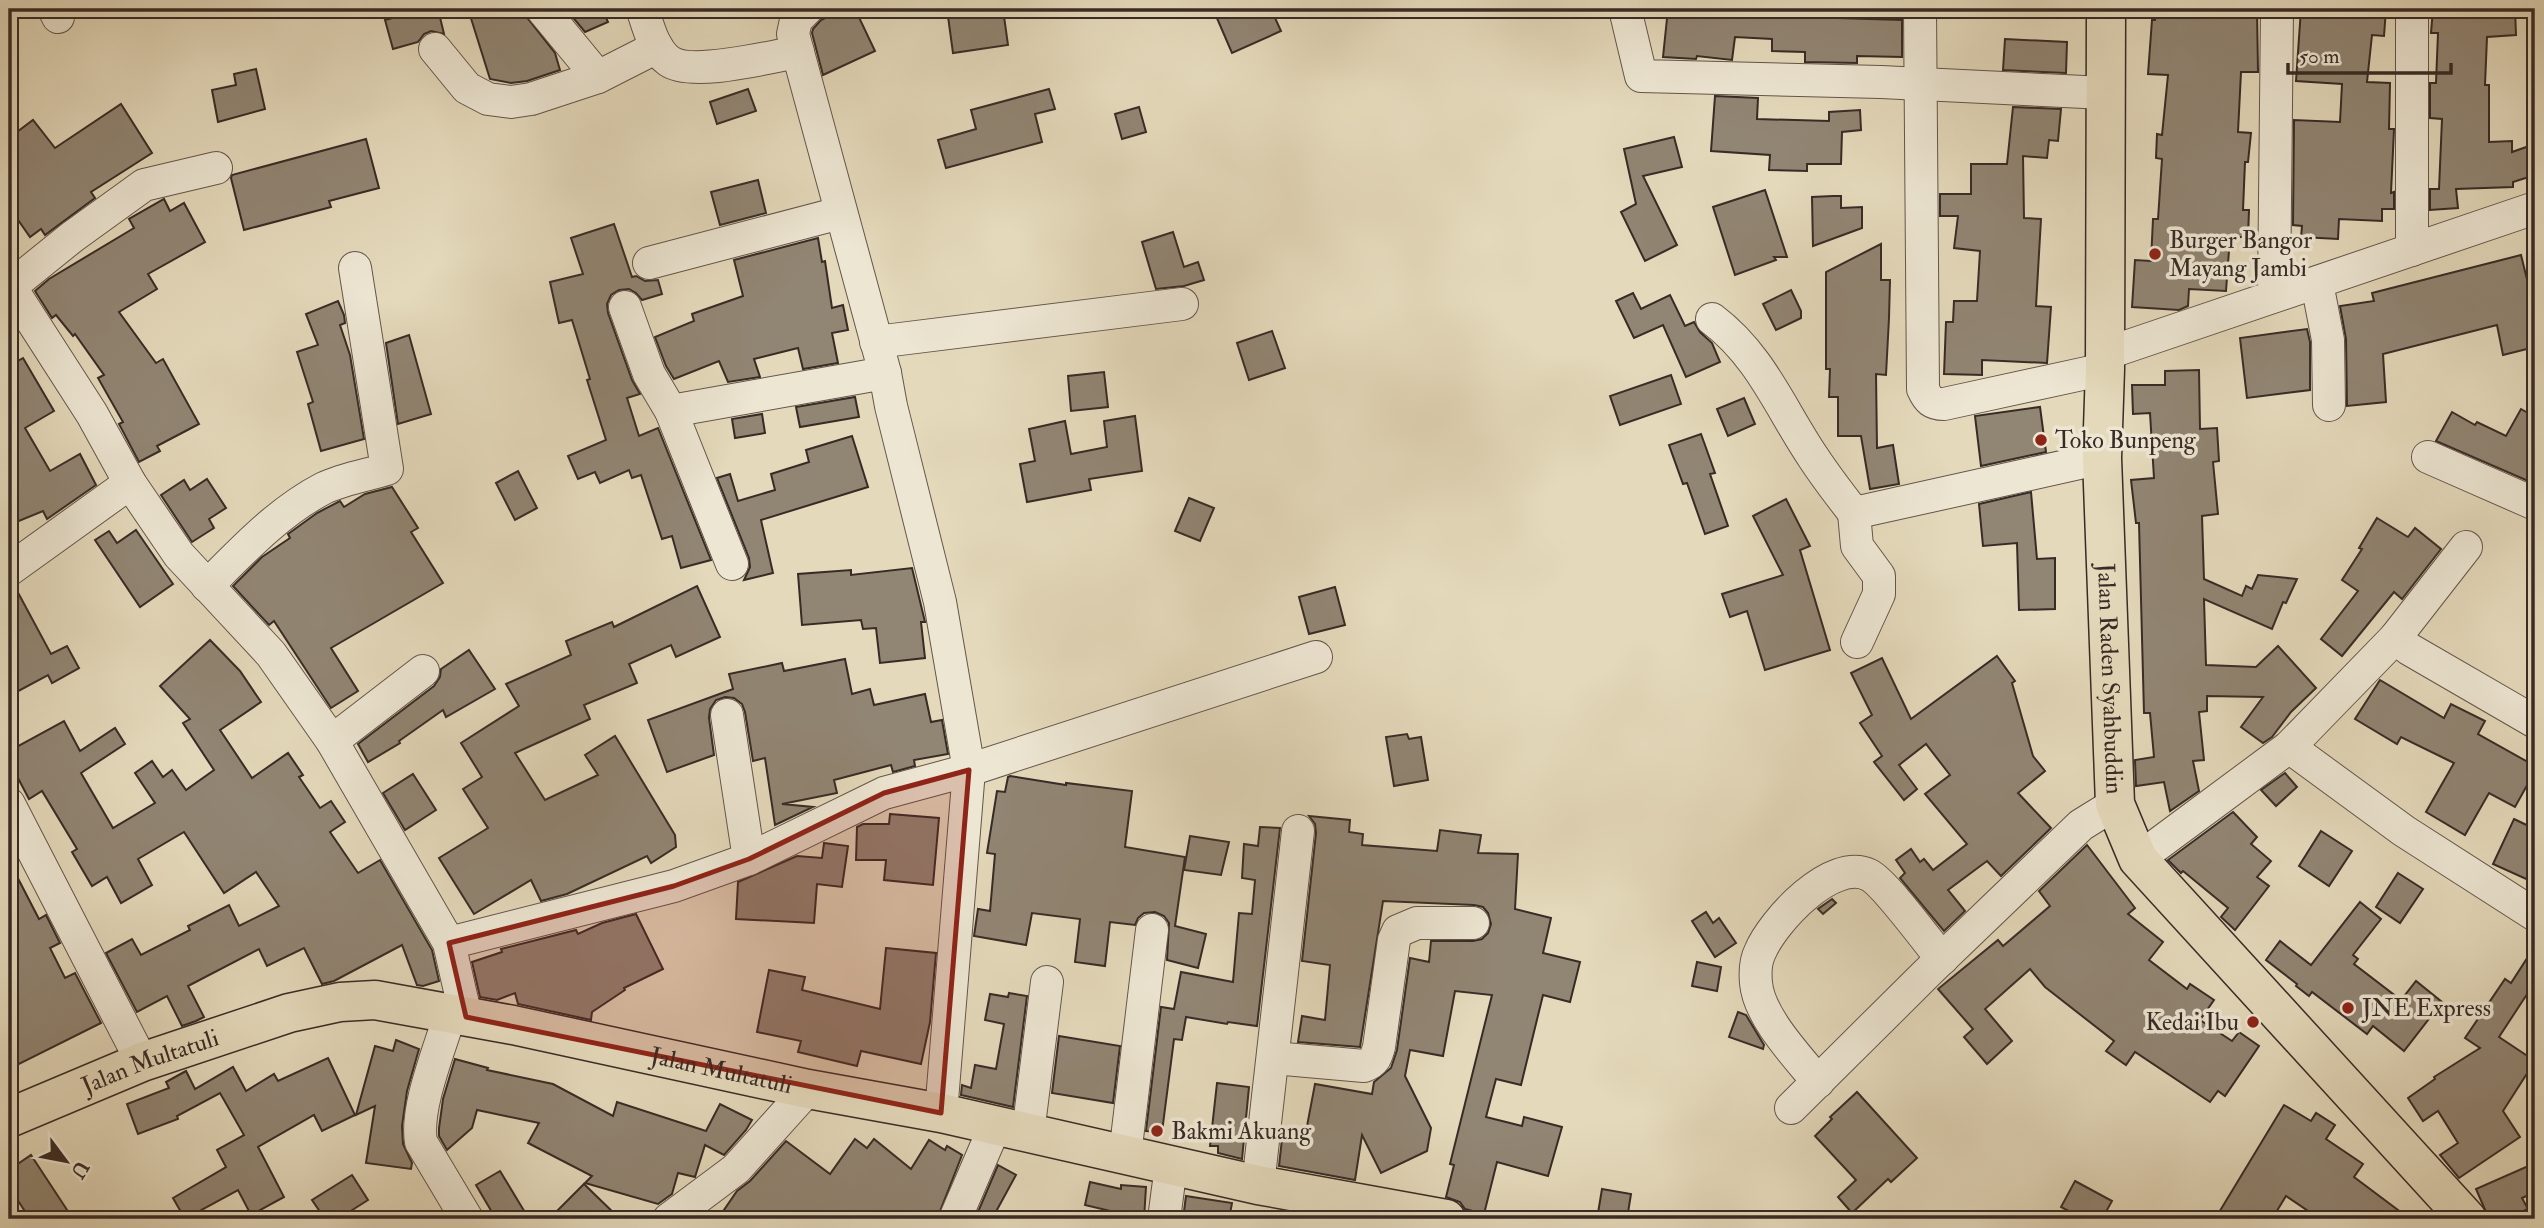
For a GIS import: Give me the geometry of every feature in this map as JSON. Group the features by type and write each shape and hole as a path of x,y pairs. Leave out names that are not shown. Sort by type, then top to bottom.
{"main road":[{"name":"Jalan Raden Syahbuddin","path":"2106,9 2105,362 2102,458 2115,804 2138,859 2467,1219"},
{"name":"Jalan Multatuli","path":"9,1118 142,1062 289,1013 340,1002 375,1000 808,1089 941,1112 1258,1185 1446,1219"}],"street":[{"path":"542,9 597,77"},
{"path":"807,9 796,20 793,34 876,342 940,603 969,770 941,1112"},
{"path":"1625,9 1641,76 1919,84 2105,93"},
{"path":"1920,9 1922,376 1923,389 1928,399 1935,404 1944,404 2105,362 2274,296 2535,208"},
{"path":"2274,296 2277,9"},
{"path":"2412,9 2412,250"},
{"path":"636,10 657,47 669,61 681,67 693,68 798,52"},
{"path":"435,49 467,88 488,99 511,102 531,99 597,77 657,47"},
{"path":"216,168 144,185 9,286 92,414 130,483 179,555 271,654 332,741 449,943 458,1016 421,1112 419,1131 421,1142 467,1219"},
{"path":"649,263 840,213"},
{"path":"207,586 270,524 298,504 326,487 387,469 355,268"},
{"path":"2318,283 2328,340 2329,405"},
{"path":"876,342 1182,304"},
{"path":"625,307 649,374 671,411 732,564"},
{"path":"1713,319 1733,335 1760,368 1812,457 1854,513 1857,546 1879,576 1880,594 1857,642"},
{"path":"671,411 884,373"},
{"path":"2428,457 2535,504"},
{"path":"1854,513 2102,458"},
{"path":"9,569 130,483"},
{"path":"2138,859 2289,747 2395,638 2466,547"},
{"path":"2395,638 2430,662 2535,722"},
{"path":"449,943 674,886 749,859 884,793 969,770 1316,657"},
{"path":"332,741 423,671"},
{"path":"727,715 749,859"},
{"path":"2289,747 2404,831 2535,915"},
{"path":"9,804 142,1062"},
{"path":"1791,1108 2081,825 2115,804"},
{"path":"1258,1185 1298,831"},
{"path":"1818,1082 1780,1035 1756,987 1755,965 1760,953 1766,940 1788,912 1831,878 1850,871 1859,871 1877,880 1942,959"},
{"path":"1273,1058 1364,1066 1372,1063 1377,1057 1379,1047 1394,940 1398,931 1418,923 1473,923"},
{"path":"1125,1155 1152,930"},
{"path":"955,1219 1012,1129 1047,982"},
{"path":"669,1219 736,1169 808,1089"},
{"path":"1164,1219 1171,1166"}],"highlighted area":[{"path":"969,770 941,1113 466,1017 449,943 674,886 749,859 884,793"}],"building":[{"path":"427,9 438,9 444,34 431,31 424,34 418,42 393,49 385,20"},
{"path":"480,9 514,9 517,18 525,15 555,53 560,70 527,81 511,83 490,79 469,12"},
{"path":"566,9 602,9 608,22 585,32"},
{"path":"845,9 855,9 875,51 823,75 813,29 821,20"},
{"path":"947,9 1003,9 1008,45 953,53"},
{"path":"1213,9 1239,9 1242,15 1256,9 1271,9 1281,31 1232,53"},
{"path":"1668,9 1806,9 1806,17 1902,20 1902,57 1857,56 1857,63 1805,62 1805,52 1772,51 1772,39 1735,37 1732,60 1697,56 1696,59 1663,57"},
{"path":"2156,9 2257,9 2258,72 2241,72 2238,132 2251,133 2248,162 2245,162 2243,210 2249,210 2248,237 2230,237 2226,291 2189,289 2188,306 2179,310 2132,307 2135,260 2151,261 2153,219 2158,219 2162,159 2156,158 2157,134 2162,135 2168,75 2148,74 2152,20 2155,20"},
{"path":"2301,9 2386,9 2384,36 2372,35 2367,82 2390,83 2389,129 2394,129 2391,193 2394,192 2394,209 2382,209 2382,221 2339,219 2338,239 2301,237 2302,226 2293,225 2294,120 2340,122 2342,84 2296,81"},
{"path":"2433,9 2515,9 2516,35 2487,37 2485,85 2489,85 2489,142 2512,141 2512,152 2535,144 2535,175 2513,182 2513,187 2456,189 2458,208 2430,210 2430,189 2439,189 2442,119 2430,118 2430,83 2436,83 2438,33 2431,33"},
{"path":"2005,39 2067,42 2066,73 2003,70"},
{"path":"256,69 265,109 218,122 212,90 236,85 234,74"},
{"path":"748,89 756,111 717,124 710,102"},
{"path":"1049,89 1055,109 1035,114 1042,142 946,168 938,140 976,129 971,110"},
{"path":"1715,96 1758,98 1757,119 1829,121 1829,112 1860,110 1861,130 1842,132 1841,164 1807,164 1807,171 1769,170 1770,155 1711,151"},
{"path":"121,104 152,153 91,192 95,198 45,235 41,229 30,237 9,207 9,138 33,120 55,148"},
{"path":"1139,107 1146,132 1122,139 1115,114"},
{"path":"2013,107 2061,109 2058,141 2049,140 2047,158 2023,156 2024,218 2041,219 2036,306 2051,307 2047,363 1982,360 1982,375 1944,374 1946,322 1953,322 1954,301 1977,301 1980,251 1954,248 1958,216 1940,216 1940,194 1971,194 1971,164 2007,164"},
{"path":"1674,137 1682,167 1643,176 1677,245 1645,261 1621,212 1636,204 1624,149"},
{"path":"366,139 379,188 329,201 331,207 244,230 232,175"},
{"path":"758,180 766,213 720,225 711,192"},
{"path":"1765,190 1787,257 1774,257 1776,260 1735,275 1713,207"},
{"path":"1841,196 1841,208 1862,207 1862,228 1813,246 1812,197"},
{"path":"164,199 170,211 184,203 205,242 148,274 157,289 119,312 156,363 163,359 199,424 157,446 160,451 139,462 119,424 123,422 98,378 104,375 75,334 73,336 56,315 52,318 35,291 49,279 134,228 129,219"},
{"path":"614,224 632,277 636,276 645,281 658,280 662,294 642,300 629,289 619,290 611,295 607,304 632,380 640,394 627,398 639,436 658,428 711,560 681,568 672,536 662,539 641,475 632,478 629,470 600,483 595,472 578,479 568,456 606,440 572,320 559,323 550,282 583,274 571,238"},
{"path":"1173,232 1184,267 1198,262 1204,280 1184,286 1156,289 1142,242"},
{"path":"818,238 822,262 825,261 832,308 843,305 848,330 832,333 838,363 803,369 798,348 754,359 760,377 728,382 719,361 674,379 655,337 694,321 692,314 743,296 734,260"},
{"path":"1881,244 1881,280 1890,280 1886,375 1876,374 1877,448 1893,445 1899,484 1870,489 1861,436 1838,436 1838,397 1829,397 1830,369 1826,369 1826,272"},
{"path":"2521,255 2535,312 2535,347 2503,355 2497,325 2383,354 2386,402 2347,406 2346,339 2340,306 2374,301 2372,293"},
{"path":"1791,290 1801,311 1801,318 1776,330 1763,304"},
{"path":"1633,293 1641,309 1670,295 1685,326 1694,322 1712,343 1720,362 1686,377 1663,325 1634,338 1616,301"},
{"path":"338,301 344,315 345,323 340,325 350,355 364,439 321,451 308,404 313,402 297,352 318,345 306,314"},
{"path":"2307,329 2310,342 2310,390 2247,398 2240,338"},
{"path":"1272,331 1285,368 1249,380 1237,343"},
{"path":"409,335 431,414 398,424 386,343"},
{"path":"23,358 54,411 25,428 50,471 80,454 96,485 47,519 43,511 9,525 9,366"},
{"path":"2199,370 2200,429 2217,428 2219,461 2213,462 2218,514 2202,516 2204,579 2242,596 2246,586 2252,589 2258,575 2297,579 2286,603 2283,602 2272,629 2204,599 2206,665 2256,667 2278,646 2316,688 2291,712 2272,737 2263,743 2241,727 2263,697 2207,696 2207,711 2199,712 2204,760 2193,761 2199,791 2170,811 2164,782 2136,786 2135,760 2154,757 2150,713 2144,713 2139,523 2136,523 2131,480 2154,478 2150,413 2133,414 2132,385 2165,385 2165,371"},
{"path":"1104,372 1108,407 1071,411 1068,376"},
{"path":"1671,375 1681,404 1620,425 1610,396"},
{"path":"855,397 859,417 800,427 796,407"},
{"path":"1744,398 1755,424 1728,436 1717,409"},
{"path":"2040,407 2046,452 1981,466 1975,416"},
{"path":"2521,409 2535,417 2535,484 2436,441 2452,412 2475,425 2477,422 2506,436"},
{"path":"762,414 765,433 735,438 732,419"},
{"path":"1135,416 1142,471 1089,479 1091,490 1027,502 1020,464 1035,461 1029,429 1065,421 1071,454 1107,447 1104,421"},
{"path":"1701,434 1715,473 1710,474 1728,526 1705,534 1687,483 1683,484 1669,445"},
{"path":"852,436 868,487 761,520 773,573 744,580 750,567 749,558 717,478 730,474 738,501 775,490 771,474 809,462 806,450"},
{"path":"518,471 537,508 515,520 496,483"},
{"path":"207,479 226,508 209,519 214,528 192,542 161,495 184,480 190,490"},
{"path":"392,487 418,528 411,532 443,583 331,648 358,691 331,708 274,621 269,625 233,586 262,557 290,538 288,534 317,513 340,501 344,507 365,494"},
{"path":"2031,492 2037,559 2055,558 2055,609 2019,610 2017,543 1983,546 1979,504"},
{"path":"1189,498 1214,508 1200,541 1175,531"},
{"path":"1786,499 1810,546 1800,550 1830,650 1765,670 1747,611 1730,617 1722,594 1783,575 1753,516"},
{"path":"2377,518 2408,537 2415,528 2441,549 2402,599 2394,592 2342,656 2321,639 2358,591 2342,580 2362,549 2359,548"},
{"path":"136,530 173,584 140,607 95,540 109,531 117,543"},
{"path":"912,568 925,622 921,622 925,658 880,663 876,628 863,629 861,620 802,625 798,574 851,570 851,575"},
{"path":"697,586 720,637 676,657 671,645 629,664 637,683 584,705 590,719 515,753 545,800 598,775 585,755 615,736 675,835 676,847 651,863 647,856 567,894 541,901 531,880 474,914 439,858 488,828 463,789 482,777 461,743 519,706 506,684 571,655 566,641 612,622 614,627"},
{"path":"15,587 51,654 67,646 79,668 52,683 48,675 9,696 9,588"},
{"path":"1335,587 1345,625 1309,634 1299,597"},
{"path":"210,640 240,671 261,702 220,730 252,778 288,753 303,775 299,777 320,808 331,801 345,822 330,832 358,873 380,860 432,950 439,981 417,985 402,945 334,981 322,984 304,948 267,966 259,949 188,986 204,1017 182,1026 167,996 137,1012 106,953 132,939 141,955 190,930 188,926 229,905 239,926 279,906 256,872 224,893 184,832 138,859 152,885 121,903 107,877 92,886 72,852 77,849 42,791 29,799 9,761 9,751 64,721 80,751 115,728 125,744 81,773 113,828 155,803 135,773 152,761 163,777 172,770 186,790 214,770 183,723 190,719 160,686"},
{"path":"469,650 495,689 446,717 443,710 399,741 400,743 368,762 358,744 434,686 440,677 441,669"},
{"path":"1997,656 2015,681 2012,683 2033,756 2045,771 2018,793 2051,828 2001,876 1987,861 1948,890 1965,911 1944,931 1900,878 1905,873 1896,860 1911,849 1920,862 1924,859 1933,870 1967,844 1925,794 1950,775 1926,744 1899,765 1917,789 1904,800 1874,762 1882,756 1860,723 1872,715 1851,673 1882,658 1911,719"},
{"path":"845,659 852,694 870,689 874,705 925,694 931,722 942,720 948,754 914,760 915,766 893,772 891,765 834,780 837,793 782,804 813,807 775,825 765,758 753,761 742,704 734,698 725,697 716,700 710,709 714,755 667,772 648,720 733,689 729,674 782,663 784,671"},
{"path":"2380,680 2444,718 2451,704 2485,721 2478,734 2535,766 2535,771 2515,807 2489,793 2465,835 2426,812 2454,763 2401,737 2397,744 2355,719"},
{"path":"1407,734 1409,739 1421,737 1428,780 1394,786 1386,737"},
{"path":"2285,773 2297,787 2276,806 2261,790"},
{"path":"413,774 436,810 405,830 383,793"},
{"path":"1010,776 1132,791 1125,847 1185,857 1175,926 1206,934 1198,968 1167,960 1169,923 1164,916 1155,912 1144,913 1135,925 1110,922 1105,966 1075,962 1080,919 1032,913 1026,945 974,936 978,909 990,911 995,854 987,853 997,791 1005,792"},
{"path":"2233,812 2257,837 2251,844 2271,861 2257,877 2269,886 2235,930 2221,917 2228,908 2168,860"},
{"path":"890,814 939,818 933,885 884,880 886,860 856,860 857,827 863,824 889,824"},
{"path":"1309,816 1350,820 1349,832 1363,834 1362,845 1437,851 1440,830 1481,835 1478,853 1518,854 1515,909 1551,918 1543,953 1580,962 1570,1002 1543,995 1521,1085 1496,1079 1486,1117 1522,1126 1524,1117 1562,1127 1548,1176 1497,1162 1484,1214 1465,1209 1460,1202 1446,1197 1454,1165 1450,1164 1492,995 1455,991 1443,1056 1410,1050 1405,1076 1431,1128 1427,1151 1381,1173 1362,1135 1355,1180 1279,1166 1282,1139 1304,1142 1315,1084 1372,1094 1374,1082 1391,1068 1397,1050 1410,958 1429,962 1431,941 1482,939 1491,924 1483,907 1474,905 1383,901 1360,1047 1298,1042 1302,1016 1325,1020 1330,965 1302,961 1316,833 1315,824"},
{"path":"2514,819 2535,829 2535,883 2493,864"},
{"path":"1260,827 1280,828 1257,1026 1186,1017 1182,1040 1174,1039 1162,1132 1146,1131 1161,1007 1174,1009 1181,972 1233,982 1239,913 1252,914 1255,880 1242,878 1244,844 1258,846"},
{"path":"2321,831 2352,851 2329,886 2299,866"},
{"path":"1190,836 1229,842 1221,875 1184,870"},
{"path":"824,843 848,846 842,887 817,884 814,923 736,919 738,882 797,856 822,858"},
{"path":"2087,845 2135,908 2128,914 2163,942 2149,960 2187,989 2190,984 2214,1000 2200,1020 2232,1041 2239,1032 2259,1046 2225,1096 2218,1091 2210,1102 2135,1052 2126,1065 2106,1051 2114,1041 2045,987 2030,969 1985,1009 2012,1041 1987,1064 1964,1037 1973,1029 1938,989 1998,940 2003,946 2050,906 2039,891"},
{"path":"9,861 39,919 46,915 60,943 50,948 65,978 75,973 101,1023 9,1069"},
{"path":"2398,873 2423,889 2400,923 2376,907"},
{"path":"1832,899 1836,903 1823,914 1818,909"},
{"path":"2360,902 2381,919 2353,955 2358,959 2354,964 2401,1000 2416,981 2442,1002 2404,1051 2373,1026 2367,1034 2312,992 2309,996 2266,960 2280,941 2311,965"},
{"path":"1706,912 1713,923 1719,918 1736,943 1715,957 1692,921"},
{"path":"636,914 663,969 624,988 625,990 592,1012 591,1020 518,1004 515,993 497,1000 480,997 472,962 502,952 501,949 576,930 578,934 602,923"},
{"path":"2535,946 2535,982 2499,1037 2535,1061 2503,1111 2520,1137 2459,1178 2440,1155 2458,1143 2438,1111 2423,1121 2408,1098 2435,1079 2434,1077 2480,1048 2465,1038 2505,979 2511,983"},
{"path":"886,948 936,953 930,1022 921,1064 861,1051 857,1066 798,1052 801,1041 757,1032 769,970 805,977 802,990 880,1009"},
{"path":"1697,962 1721,967 1717,991 1692,986"},
{"path":"1009,993 1027,996 1013,1107 961,1095 962,1085 971,1088 975,1065 996,1069 1004,1024 985,1020 990,994 1008,997"},
{"path":"1738,1012 1746,1015 1764,1045 1763,1049 1729,1037"},
{"path":"1059,1036 1120,1046 1113,1103 1052,1093"},
{"path":"396,1040 419,1049 407,1091 402,1126 403,1144 412,1163 411,1169 366,1163 375,1106 356,1115 375,1046 393,1051"},
{"path":"328,1058 355,1115 322,1131 314,1115 258,1147 284,1197 251,1215 238,1190 185,1219 173,1198 226,1167 217,1150 244,1135 220,1093 177,1116 178,1119 138,1134 127,1104 169,1088 166,1082 186,1071 195,1089 233,1067 246,1091 274,1074 278,1081"},
{"path":"455,1059 488,1068 487,1070 553,1084 613,1116 617,1102 706,1131 720,1104 752,1120 724,1155 705,1145 695,1177 678,1173 672,1194 658,1204 585,1183 592,1176 528,1143 539,1123 477,1110 472,1128 447,1150 439,1136 439,1128 443,1099"},
{"path":"1217,1083 1249,1087 1242,1159 1218,1153 1218,1146 1210,1146"},
{"path":"1857,1092 1917,1158 1891,1182 1888,1179 1852,1213 1838,1197 1856,1180 1815,1136 1832,1119 1830,1117"},
{"path":"2284,1105 2311,1121 2316,1113 2335,1125 2326,1139 2363,1164 2354,1177 2410,1219 2320,1219 2286,1196 2272,1219 2215,1219"},
{"path":"855,1139 867,1148 874,1139 911,1169 929,1140 945,1150 947,1146 962,1155 937,1219 868,1219 858,1213 853,1219 716,1219 725,1211 737,1191 750,1181 786,1141 830,1174"},
{"path":"31,1155 73,1219 30,1219 9,1187 9,1170"},
{"path":"2535,1163 2535,1192 2522,1198 2528,1209 2505,1219 2489,1219 2476,1189"},
{"path":"998,1165 1016,1175 992,1219 975,1219"},
{"path":"500,1171 529,1219 496,1219 476,1185"},
{"path":"352,1175 368,1200 338,1219 325,1219 312,1200"},
{"path":"2075,1181 2112,1201 2102,1219 2084,1219 2061,1207"},
{"path":"1090,1182 1121,1189 1121,1185 1146,1187 1144,1219 1118,1219 1119,1213 1085,1205"},
{"path":"584,1184 620,1219 549,1219"},
{"path":"1602,1189 1631,1194 1627,1219 1597,1219"},
{"path":"1186,1196 1232,1203 1229,1219 1183,1219"}],"place":[{"name":"Burger Bangor Mayang Jambi","path":"2155,254"},
{"name":"Toko Bunpeng","path":"2041,440"},
{"name":"JNE Express","path":"2348,1008"},
{"name":"Kedai Ibu","path":"2253,1022"},
{"name":"Bakmi Akuang","path":"1157,1131"}]}
